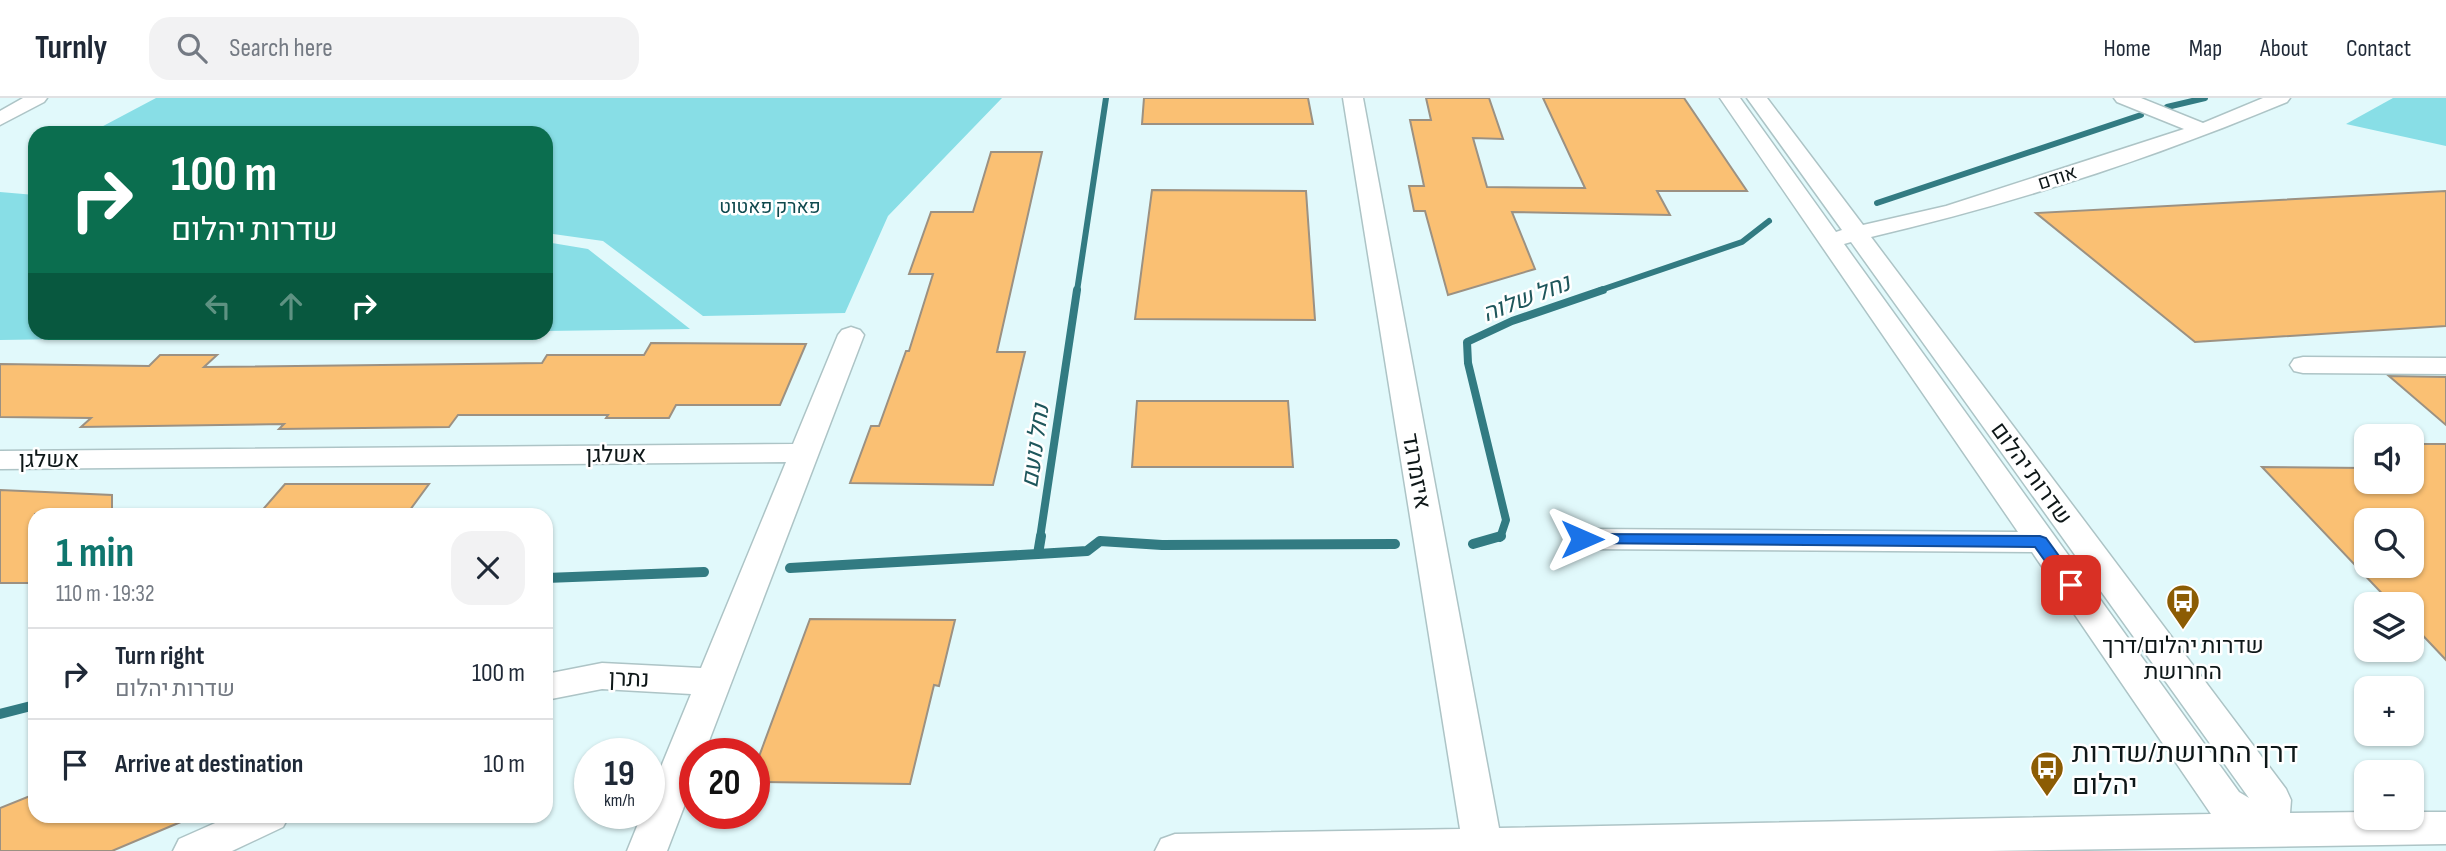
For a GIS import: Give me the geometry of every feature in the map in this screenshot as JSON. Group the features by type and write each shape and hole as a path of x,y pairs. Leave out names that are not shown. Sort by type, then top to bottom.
{"street":[{"path":"0,119 37,98"},
{"name":"איזמרגד","path":"1353,98 1482,844"},
{"name":"שדרות יהלום","path":"1730,98 1842,237 2272,800 2268,829 2225,803 2040,542 1842,237 1757,98"},
{"path":"2124,98 2203,130"},
{"name":"אודם","path":"1842,237 1953,211 2203,130 2280,98"},
{"path":"647,851 851,335"},
{"path":"2303,365 2446,366"},
{"name":"אשלגן","path":"0,460 804,453"},
{"path":"1582,539 2040,542"},
{"name":"נתרן","path":"553,686 601,676 713,682"},
{"path":"193,851 253,823"},
{"path":"1175,851 2268,829 2446,828"}],"green space":[{"name":"פארק פאטוט","path":"156,98 1002,98 888,216 845,313 703,316 603,241 553,234 553,126 103,126"},
{"path":"2393,98 2446,98 2446,146 2346,124"},
{"path":"0,192 28,194 28,340 0,340"},
{"path":"553,243 588,249 690,329 553,331"}],"building":[{"path":"1144,98 1308,98 1313,124 1142,124"},
{"path":"1426,98 1489,98 1503,139 1473,138 1487,187 1585,188 1543,98 1684,98 1747,191 1657,191 1670,215 1512,212 1535,269 1448,295 1425,211 1414,211 1409,186 1424,186 1410,120 1431,120"},
{"path":"991,152 1042,152 997,352 1025,352 993,485 850,483 871,426 879,426 906,351 909,351 933,274 909,274 931,212 973,212"},
{"path":"1152,190 1306,191 1315,320 1135,319"},
{"path":"2446,191 2446,326 2195,342 2036,213"},
{"path":"651,343 806,344 780,405 676,405 669,418 606,418 608,415 458,415 449,427 279,429 284,424 81,427 91,418 0,417 0,364 149,366 160,355 217,355 204,367 542,363 547,355 644,355"},
{"path":"2389,376 2446,377 2446,425"},
{"path":"1137,401 1288,401 1293,467 1132,467"},
{"path":"2424,444 2446,444 2446,660 2424,637 2424,592 2381,592 2367,578 2424,578 2424,508 2354,508 2354,564 2262,467 2354,468 2354,494 2424,494"},
{"path":"285,484 429,484 411,508 264,508"},
{"path":"0,490 112,495 112,508 28,508 28,583 0,583"},
{"path":"810,619 955,620 939,686 934,685 910,784 770,782 770,738 766,738"},
{"path":"28,797 28,823 178,823 112,851 0,851 0,808"}],"waterway":[{"name":"נחל נועם","path":"1077,291 1106,98"},
{"name":"נחל שלוה","path":"2167,107 2205,98"},
{"name":"נחל שלוה","path":"1877,203 2141,115"},
{"name":"נחל שלוה","path":"1598,291 1742,242 1769,221"},
{"name":"נחל נועם","path":"1040,538 1077,290"},
{"name":"נחל שלוה","path":"1501,536 1506,520 1468,363 1467,342 1512,321 1603,290"},
{"name":"נחל נועם","path":"1038,554 1041,536"},
{"name":"נחל שלוה","path":"1473,544 1501,536"},
{"name":"נחל שלוה","path":"1038,554 1087,551 1100,541 1162,545 1395,544"},
{"name":"נחל נועם","path":"790,568 1038,554"},
{"name":"נחל נועם","path":"553,578 704,572"},
{"name":"נחל נועם","path":"0,714 28,707"}],"place":[{"name":"שדרות יהלום/דרך החרושת","path":"2183,631"},
{"name":"דרך החרושת/שדרות יהלום","path":"2047,798"}],"route":[{"path":"1582,539 2040,542 2071,585"}]}
